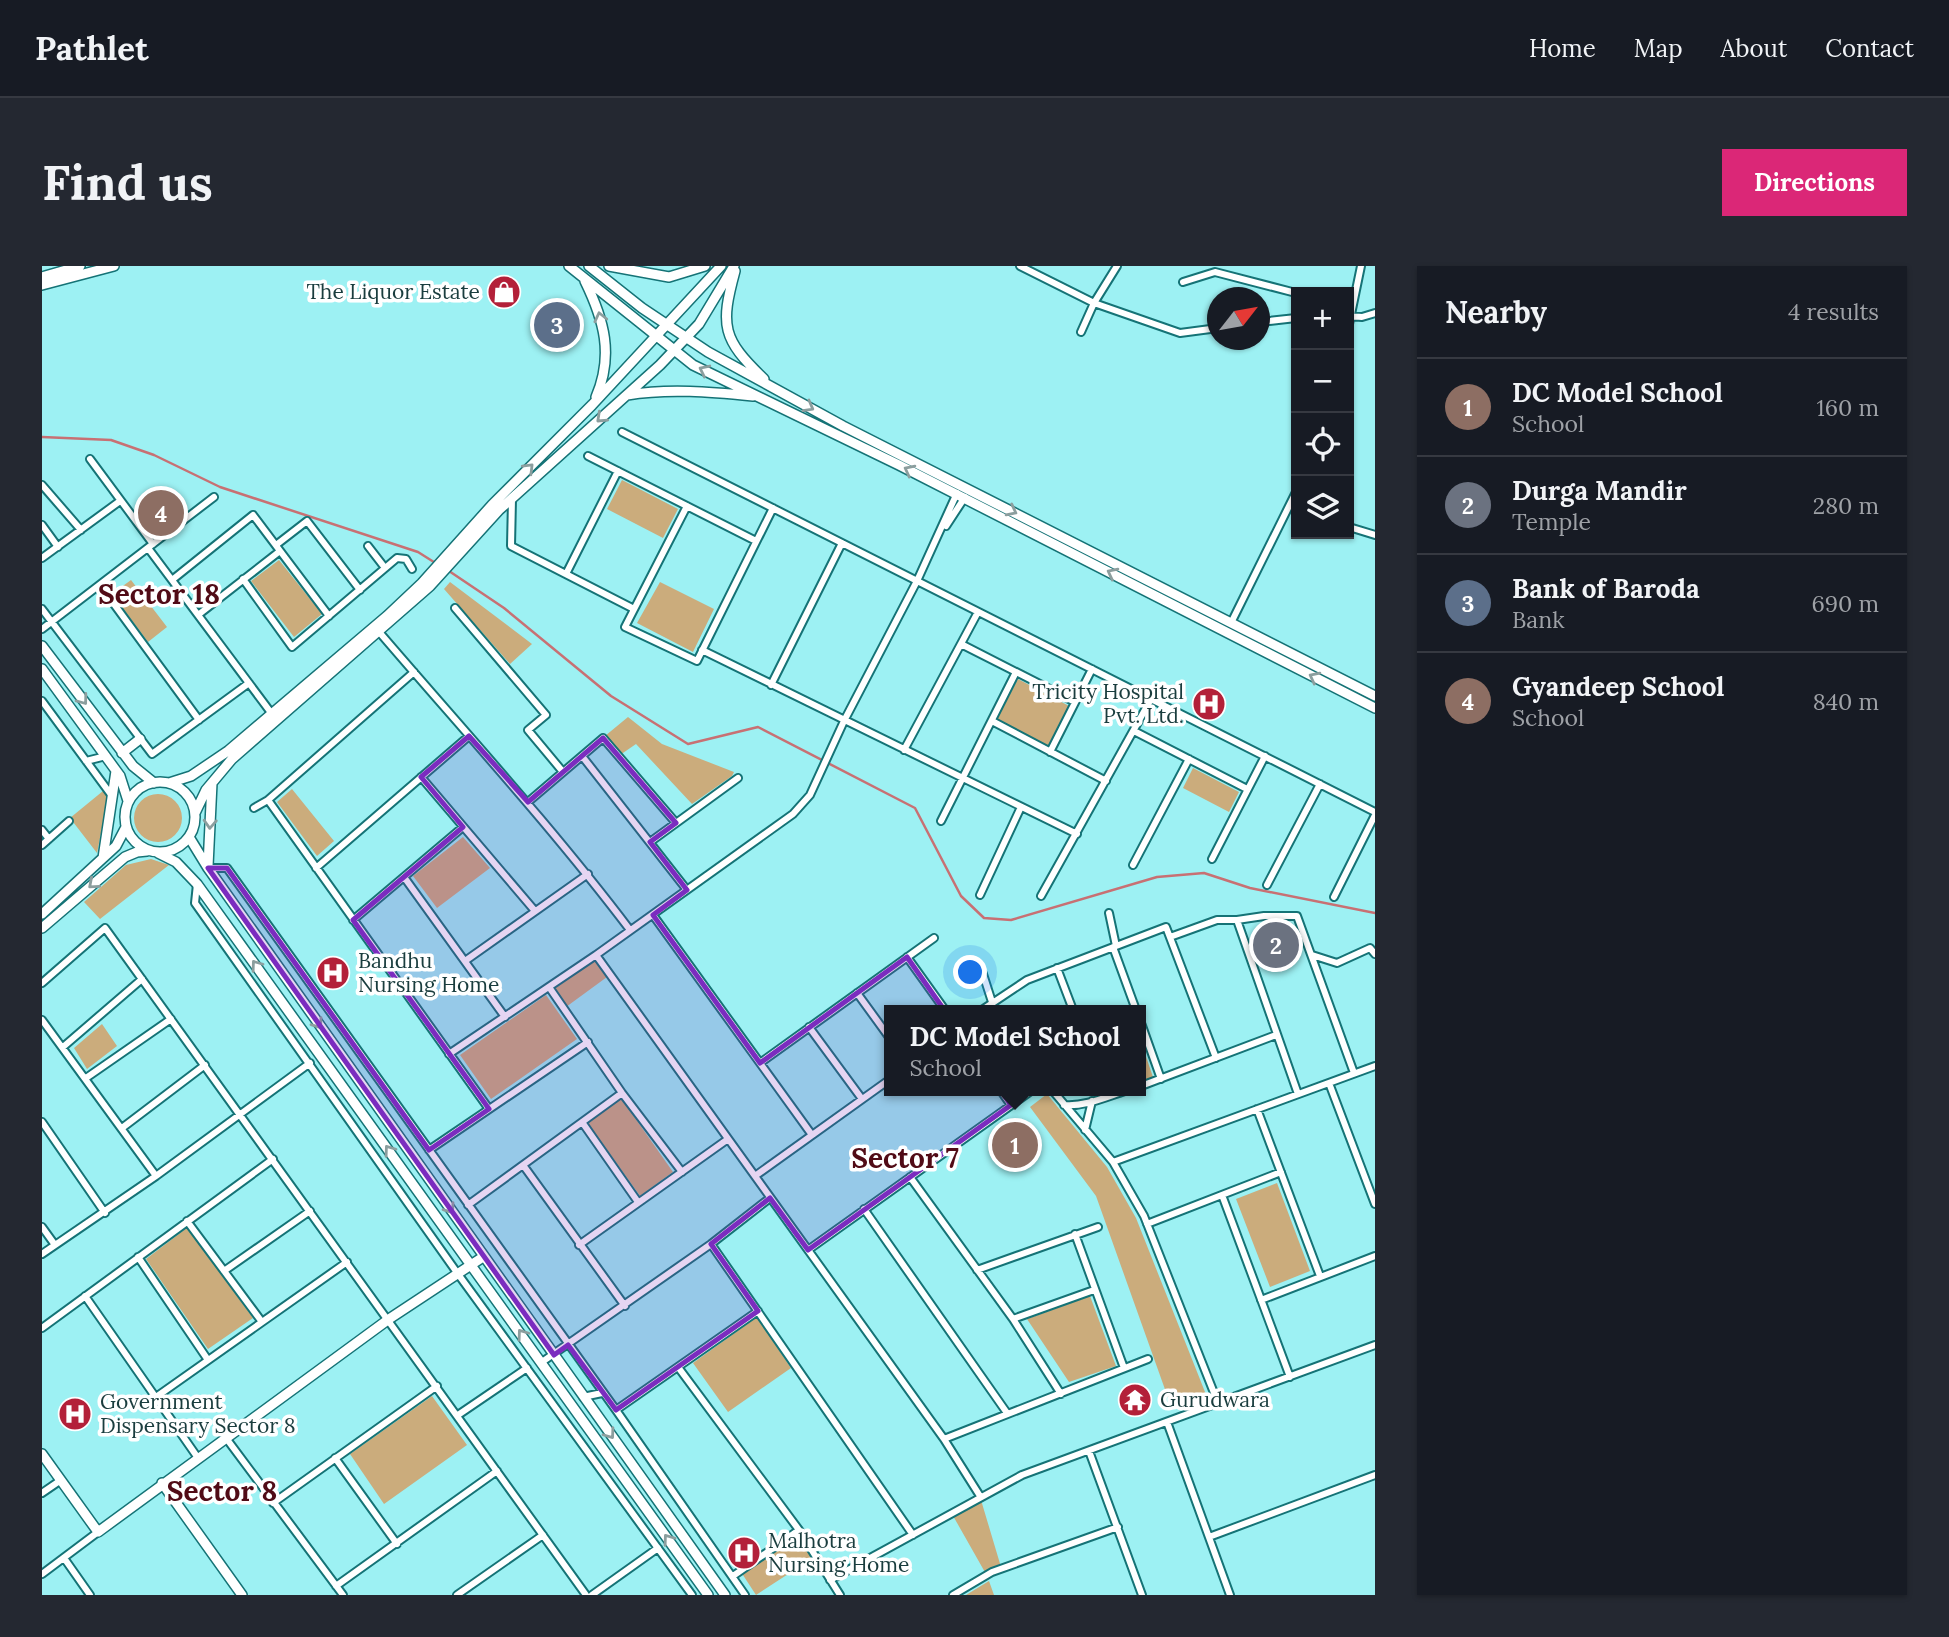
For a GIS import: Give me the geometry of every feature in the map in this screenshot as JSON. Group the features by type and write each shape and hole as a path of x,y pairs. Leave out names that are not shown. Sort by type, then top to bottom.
{"street":[{"path":"42,277 80,266"},
{"path":"42,285 114,266"},
{"path":"569,266 693,365 962,492 1375,696"},
{"path":"589,266 708,352 962,492 1375,708"},
{"path":"609,266 668,277 705,266"},
{"path":"42,928 125,857 137,852 175,849 189,837 195,813 213,781 232,760 380,632 452,556 492,505 592,405 721,266"},
{"path":"452,556 674,350 699,324 735,266"},
{"path":"735,266 725,307 729,338 741,357 775,389"},
{"path":"1020,266 1094,303 1180,333 1207,329"},
{"path":"1081,332 1094,303 1117,266"},
{"path":"1354,293 1361,266"},
{"path":"1183,282 1215,272 1291,292"},
{"path":"583,278 598,306 607,351 604,379 592,405"},
{"path":"1354,318 1375,313"},
{"path":"1270,321 1291,319"},
{"path":"625,395 652,391 693,391 758,396"},
{"path":"622,432 1375,813 1334,897"},
{"path":"588,456 756,541"},
{"path":"90,459 172,580 271,714"},
{"path":"566,574 618,471"},
{"path":"44,490 81,530"},
{"path":"449,1054 653,915 793,814 810,794 844,721 962,492"},
{"path":"42,629 214,497"},
{"path":"512,499 511,546 634,609"},
{"path":"42,558 120,501"},
{"path":"1231,623 1291,502"},
{"path":"687,506 625,627 697,661 773,508"},
{"path":"1286,513 1291,514"},
{"path":"172,580 253,515 329,616"},
{"path":"198,615 307,522 360,590"},
{"path":"42,525 58,547"},
{"path":"1354,529 1375,535"},
{"path":"771,685 842,543"},
{"path":"368,546 385,568"},
{"path":"243,579 292,647 397,558 402,557 412,569"},
{"path":"128,801 139,789 154,783 169,783 191,776 206,767 437,573"},
{"path":"100,584 199,720"},
{"path":"455,608 546,715 528,730 563,772"},
{"path":"42,609 152,754 249,683"},
{"path":"904,750 978,612"},
{"path":"380,632 528,802 631,930"},
{"path":"961,644 1075,702"},
{"path":"42,646 122,753 142,776 154,783"},
{"path":"702,650 1077,834"},
{"path":"42,669 125,786 128,801 126,827 134,842 176,862 197,884 708,1595"},
{"path":"1050,752 1092,669"},
{"path":"254,808 268,800 414,672"},
{"path":"940,821 1016,672"},
{"path":"1345,681 1375,687"},
{"path":"1041,896 1151,699"},
{"path":"42,701 112,796"},
{"path":"992,721 1106,781"},
{"path":"1133,731 1247,789"},
{"path":"316,868 469,736"},
{"path":"528,802 603,738 676,823"},
{"path":"122,753 140,739"},
{"path":"86,761 106,756"},
{"path":"582,756 687,890"},
{"path":"1212,859 1265,756"},
{"path":"1133,865 1189,759"},
{"path":"103,858 116,771"},
{"path":"421,777 535,911"},
{"path":"650,842 738,778"},
{"path":"208,868 213,781"},
{"path":"169,783 186,794 195,813"},
{"path":"1267,886 1320,784"},
{"path":"268,800 488,1109"},
{"path":"980,895 1021,807"},
{"path":"42,845 69,821"},
{"path":"42,914 116,846 126,827"},
{"path":"354,920 463,827"},
{"path":"42,830 49,839"},
{"path":"189,837 208,868 483,1257 725,1595"},
{"path":"208,868 227,868 745,1595"},
{"path":"465,961 588,874"},
{"path":"404,877 505,1017"},
{"path":"197,884 195,903 458,1273 692,1595"},
{"path":"1109,913 1115,946 1134,1005"},
{"path":"653,915 813,1135"},
{"path":"1170,937 1217,920 1297,916 1354,1073"},
{"path":"1237,920 1298,1094"},
{"path":"988,1005 1027,980 1166,927 1216,1058"},
{"path":"42,983 105,928 586,1595"},
{"path":"760,1063 934,938"},
{"path":"1312,955 1337,963 1370,948 1375,954"},
{"path":"596,954 944,1439 980,1496"},
{"path":"907,957 941,1005"},
{"path":"974,963 983,974 992,1002"},
{"path":"1058,968 1071,1005"},
{"path":"63,1047 142,979"},
{"path":"549,986 622,1093 682,1172"},
{"path":"858,993 884,1030"},
{"path":"86,1078 171,1019"},
{"path":"42,1020 156,1176"},
{"path":"809,1027 862,1099"},
{"path":"1146,1084 1276,1035"},
{"path":"1146,1037 1161,1079"},
{"path":"429,1150 588,1042"},
{"path":"42,1254 105,1213 310,1063"},
{"path":"122,1128 205,1065"},
{"path":"1113,1162 1375,1066"},
{"path":"1329,1083 1375,1204"},
{"path":"755,1176 884,1084"},
{"path":"468,1205 622,1093"},
{"path":"1005,1096 1011,1105"},
{"path":"808,1250 1024,1096"},
{"path":"1057,1096 1113,1162 1147,1224 1218,1403"},
{"path":"1063,1105 1073,1106 1101,1096"},
{"path":"1085,1130 1092,1101"},
{"path":"1258,1109 1320,1276"},
{"path":"42,1122 105,1213"},
{"path":"582,1122 638,1202"},
{"path":"579,1245 728,1139"},
{"path":"42,1328 273,1159"},
{"path":"523,1166 625,1306"},
{"path":"1147,1224 1281,1172"},
{"path":"909,1177 1013,1319 1061,1394"},
{"path":"1222,1195 1290,1377"},
{"path":"542,1362 625,1306 770,1198"},
{"path":"864,1209 1007,1413"},
{"path":"224,1271 310,1211"},
{"path":"187,1221 262,1322"},
{"path":"42,1227 55,1245"},
{"path":"977,1270 1098,1227"},
{"path":"1075,1234 1124,1368"},
{"path":"711,1244 912,1535"},
{"path":"1261,1300 1375,1256"},
{"path":"42,1574 162,1483 389,1319 483,1257"},
{"path":"138,1258 208,1360"},
{"path":"156,1397 347,1262"},
{"path":"1013,1319 1094,1290"},
{"path":"85,1296 198,1458"},
{"path":"615,1410 758,1311"},
{"path":"830,1580 980,1496 1023,1475 1375,1345"},
{"path":"944,1439 1148,1359"},
{"path":"678,1367 799,1530 840,1595"},
{"path":"458,1415 527,1368"},
{"path":"273,1503 437,1387"},
{"path":"583,1397 602,1393"},
{"path":"1167,1422 1230,1595"},
{"path":"226,1438 342,1595"},
{"path":"1089,1451 1142,1595"},
{"path":"42,1454 98,1532"},
{"path":"335,1458 397,1544"},
{"path":"337,1587 497,1471"},
{"path":"1209,1538 1375,1475"},
{"path":"42,1493 61,1480"},
{"path":"162,1483 242,1595"},
{"path":"953,1595 992,1572 1118,1527"},
{"path":"733,1576 799,1530"},
{"path":"457,1595 543,1535"},
{"path":"592,1595 658,1548"},
{"path":"64,1558 90,1595"}],"highlighted area":[{"path":"469,736 528,802 603,738 676,823 650,842 687,890 653,915 760,1063 907,957 1011,1105 808,1250 770,1198 711,1244 758,1311 616,1410 568,1345 554,1355 208,868 227,868 429,1150 489,1109 353,920 463,827 421,777"}],"shaded area":[{"path":"622,480 678,509 663,538 607,509"},
{"path":"279,560 322,614 294,637 251,581"},
{"path":"131,580 167,627 148,642 112,594"},
{"path":"450,582 532,644 510,664 444,589"},
{"path":"660,582 714,609 693,652 637,623"},
{"path":"1018,679 1069,706 1048,747 997,719"},
{"path":"628,717 662,744 734,772 732,776 692,804 636,744 620,755 605,736"},
{"path":"1193,768 1239,792 1229,812 1183,788"},
{"path":"292,789 334,841 317,856 277,802"},
{"path":"103,791 108,798 97,853 70,818"},
{"path":"158,794 167,795 175,801 181,809 181,827 175,835 167,841 158,842 149,841 141,835 135,827 134,818 135,809 141,801 149,795"},
{"path":"463,837 490,868 437,908 413,876"},
{"path":"151,859 169,865 100,919 84,902 126,865"},
{"path":"595,960 607,977 566,1007 554,989"},
{"path":"546,995 577,1039 491,1099 460,1055"},
{"path":"102,1024 117,1046 87,1069 74,1048"},
{"path":"1146,1057 1153,1077 1146,1079"},
{"path":"1044,1096 1049,1096 1107,1167 1136,1218 1207,1397 1172,1409 1096,1196 1030,1107"},
{"path":"621,1098 673,1172 640,1196 587,1122"},
{"path":"1277,1183 1310,1271 1270,1287 1236,1199"},
{"path":"188,1227 253,1318 208,1349 146,1259"},
{"path":"1090,1296 1116,1366 1069,1382 1027,1319"},
{"path":"757,1317 791,1368 728,1412 693,1363"},
{"path":"432,1396 467,1445 384,1504 350,1454"},
{"path":"981,1500 1001,1567 986,1574 952,1514"},
{"path":"800,1533 816,1556 756,1595 741,1572"},
{"path":"989,1581 994,1595 966,1595"}],"waterway":[{"path":"42,437 111,440 154,455 220,487 418,552 437,564"},
{"path":"449,571 504,608 611,696 688,744 758,727 915,808 961,896 984,918 1011,920 1157,877 1204,873 1250,888 1375,913"}],"place":[{"name":"The Liquor Estate","path":"504,292"},
{"name":"Bank of Baroda","path":"557,325"},
{"name":"Gyandeep School","path":"161,513"},
{"name":"Tricity Hospital Pvt. Ltd.","path":"1209,704"},
{"name":"Durga Mandir","path":"1276,945"},
{"name":"Bandhu Nursing Home","path":"333,973"},
{"name":"DC Model School","path":"1015,1145"},
{"name":"Gurudwara","path":"1135,1400"},
{"name":"Government Dispensary Sector 8","path":"75,1414"},
{"name":"Malhotra Nursing Home","path":"744,1553"}],"district":[{"name":"Sector 18","path":"159,594"},
{"name":"Sector 7","path":"905,1158"},
{"name":"Sector 8","path":"222,1491"}]}
